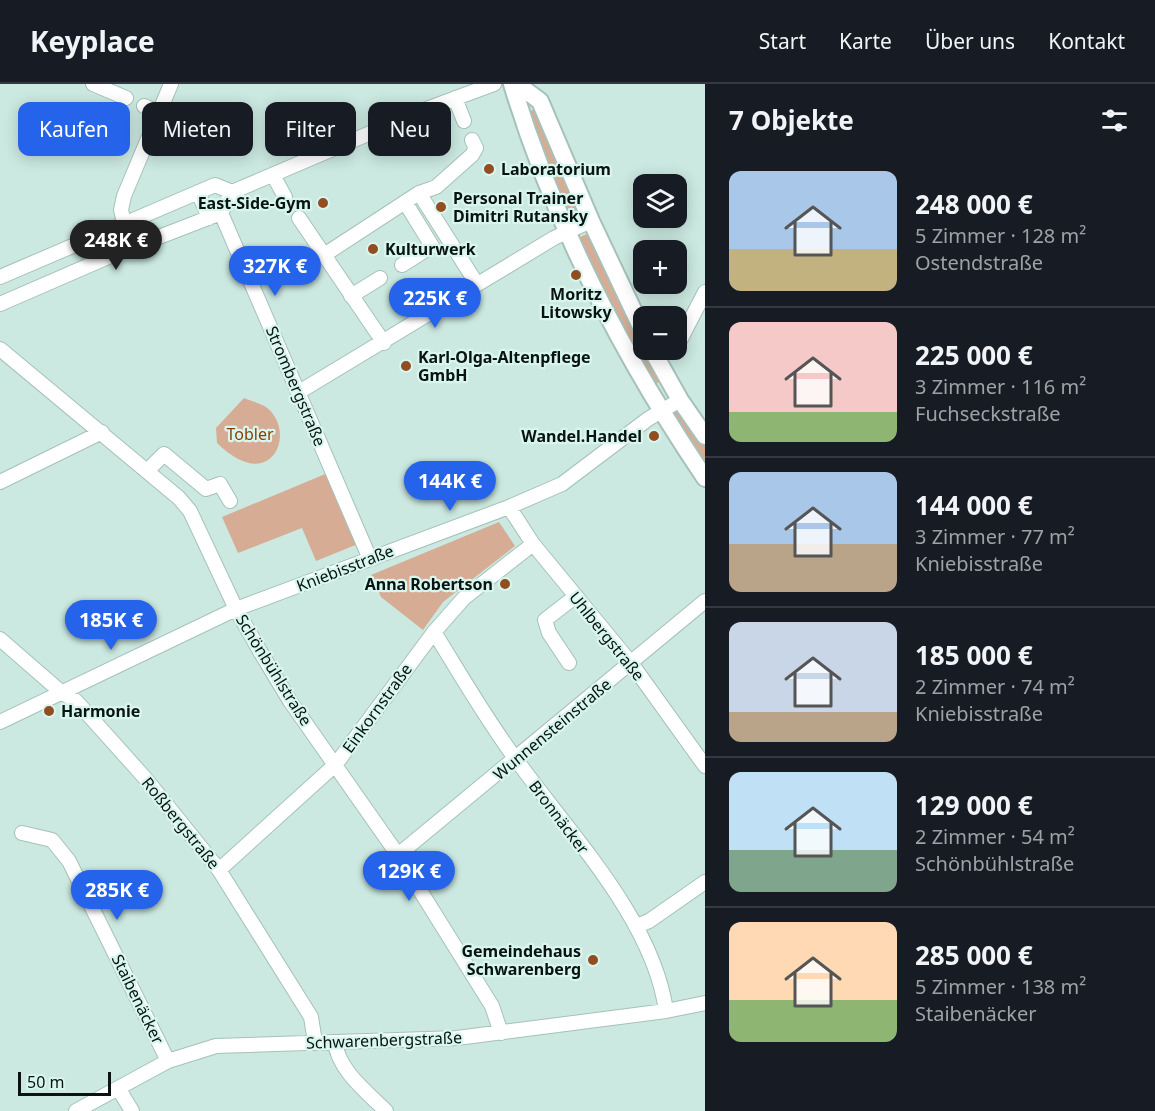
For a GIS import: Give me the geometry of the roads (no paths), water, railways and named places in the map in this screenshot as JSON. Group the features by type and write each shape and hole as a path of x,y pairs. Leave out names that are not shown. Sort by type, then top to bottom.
{"main road":[{"path":"512,84 568,231 616,334 660,412 705,478"},
{"path":"517,84 540,101 591,221 633,310"},
{"path":"658,360 680,400 705,436"}],"street":[{"path":"93,84 126,98"},
{"path":"163,102 171,84"},
{"path":"0,304 115,254 215,216 232,192 455,98 494,84"},
{"path":"455,98 464,120"},
{"path":"324,255 419,193 436,187 472,155 476,148 472,140"},
{"path":"124,223 121,203 142,151"},
{"path":"273,174 285,197"},
{"path":"0,277 215,185 232,192"},
{"name":"Strombergstraße","path":"198,192 215,216 300,392 369,559"},
{"path":"419,193 477,284"},
{"path":"402,265 432,246 405,202"},
{"path":"299,219 384,343"},
{"path":"300,392 384,343 477,284 568,231 591,221"},
{"path":"351,296 380,278"},
{"path":"687,327 705,292"},
{"name":"Schönbühlstraße","path":"0,349 102,432 190,511 236,609 290,701 398,855 492,1006 501,1034"},
{"name":"Kniebisstraße","path":"0,722 236,609 509,507 562,484 660,412 680,400"},
{"path":"0,482 102,432"},
{"path":"147,471 164,454 206,489 220,484 230,501"},
{"name":"Uhlbergstraße","path":"509,507 533,544 630,663 705,766"},
{"name":"Einkornstraße","path":"219,870 336,764 434,632 465,598 533,544"},
{"path":"569,663 549,633 545,620 576,596"},
{"name":"Wunnensteinstraße","path":"398,855 516,760 705,601"},
{"name":"Bronnäcker","path":"434,632 516,760 637,926 664,996 666,1011"},
{"name":"Roßbergstraße","path":"0,639 84,709 145,778 219,870 311,1017 315,1042"},
{"name":"Staibenäcker","path":"22,833 52,840 69,861 168,1061"},
{"path":"637,926 649,921 705,882"},
{"name":"Schwarenbergstraße","path":"76,1111 168,1061 216,1046 501,1034 666,1011 705,1003"},
{"path":"335,1042 337,1055 344,1066 386,1111"},
{"path":"118,1088 132,1111"}],"tunnel":[{"path":"285,197 299,218"}],"place":[{"name":"Laboratorium","path":"489,169"},
{"name":"East-Side-Gym","path":"323,203"},
{"name":"Personal Trainer Dimitri Rutansky","path":"441,207"},
{"name":"Kulturwerk","path":"373,249"},
{"name":"Moritz Litowsky","path":"576,275"},
{"name":"Karl-Olga-Altenpflege GmbH","path":"406,366"},
{"name":"Wandel.Handel","path":"654,436"},
{"name":"Anna Robertson","path":"505,584"},
{"name":"Harmonie","path":"49,711"},
{"name":"Gemeindehaus Schwarenberg","path":"593,960"}],"park label":[{"name":"Tobler","path":"250,434"}]}
